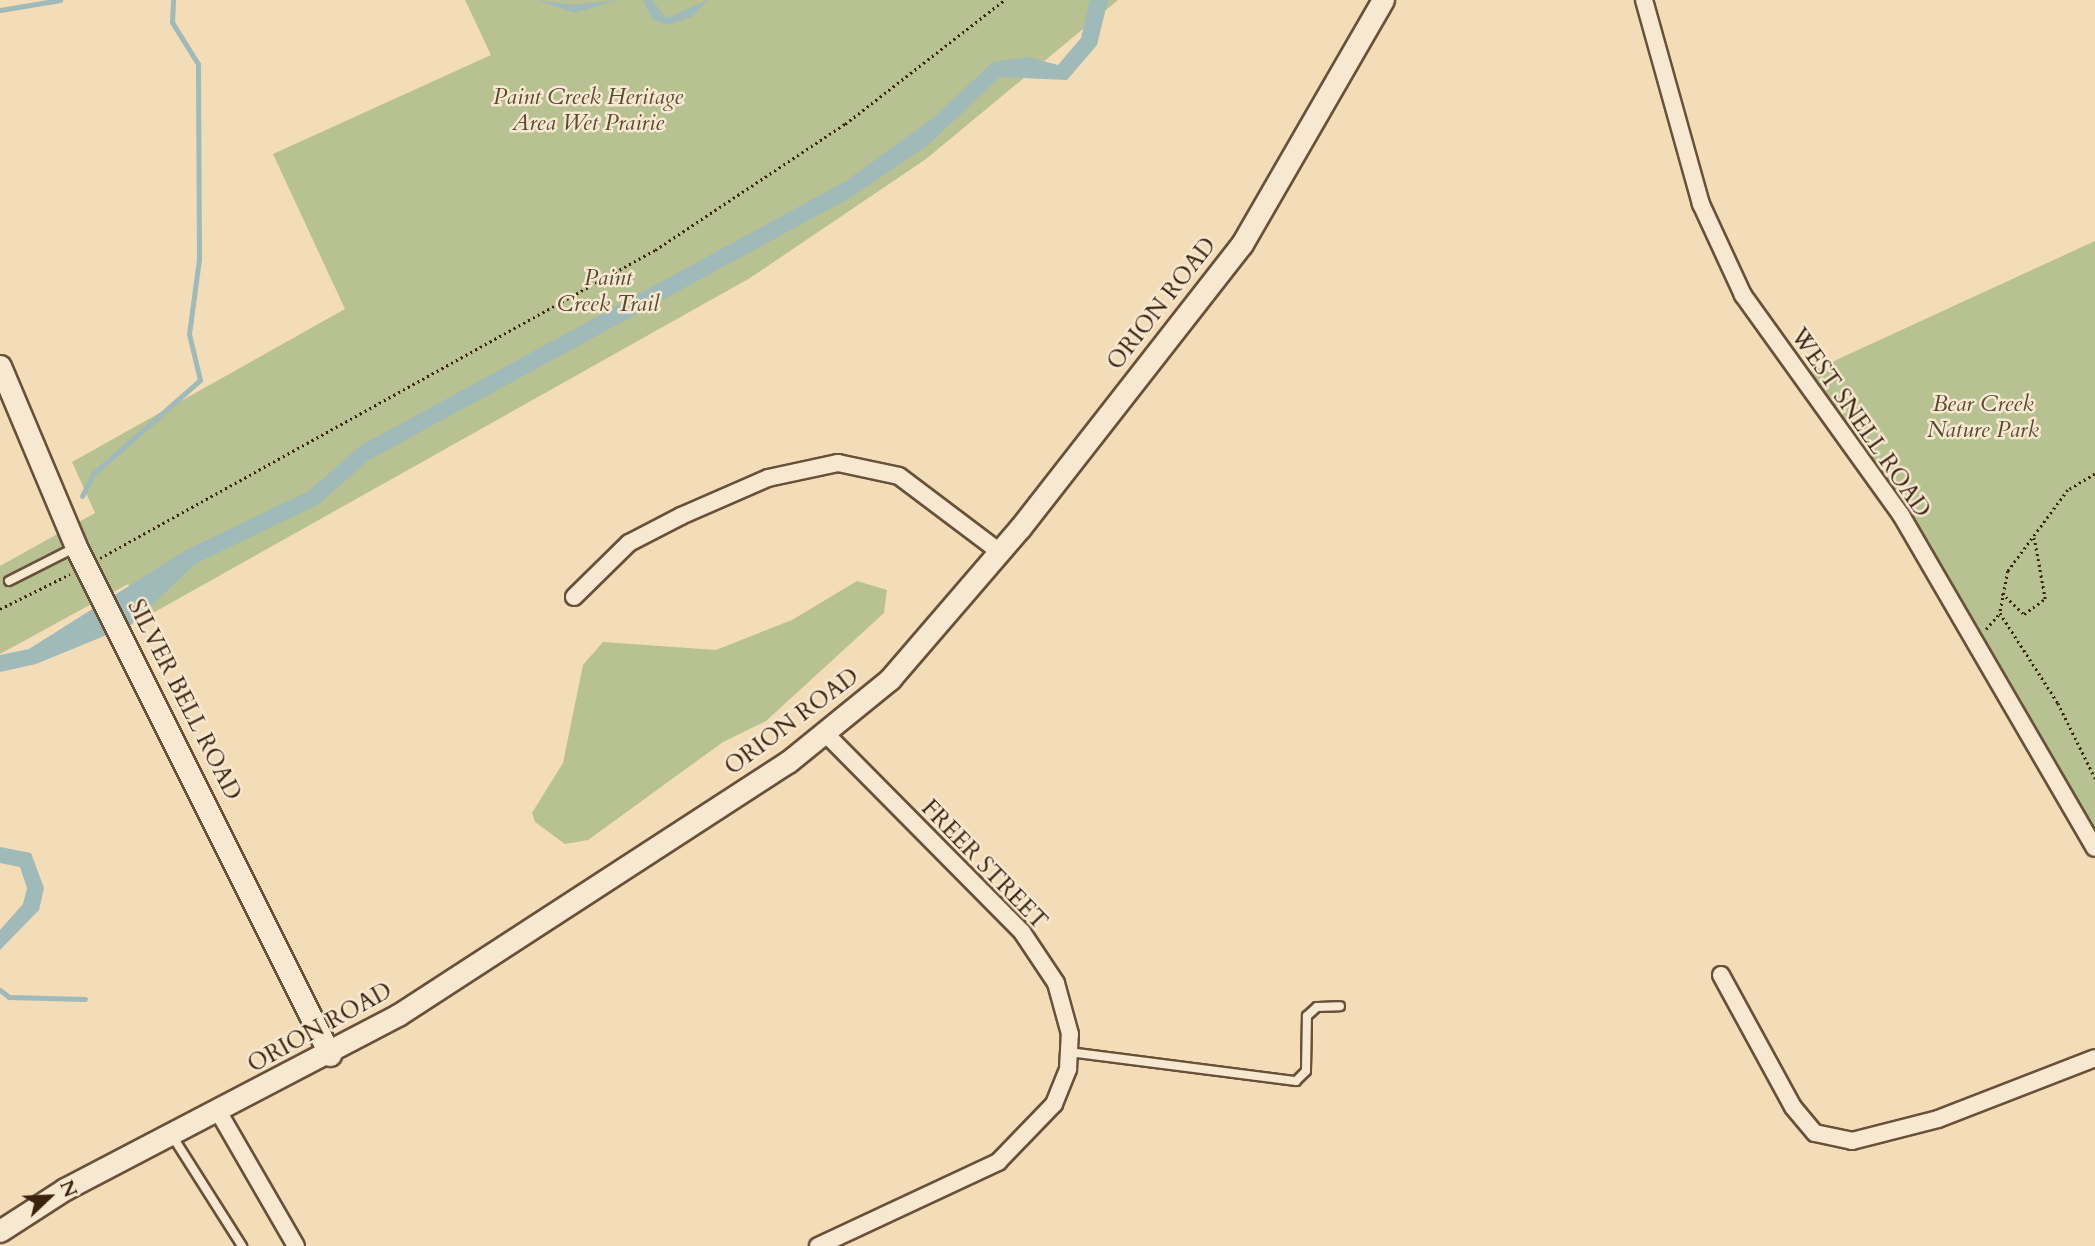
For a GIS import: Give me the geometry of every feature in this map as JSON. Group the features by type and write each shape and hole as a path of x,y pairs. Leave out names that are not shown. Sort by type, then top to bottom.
{"street":[{"name":"ORION ROAD","path":"0,1231 65,1189 330,1055 668,844 825,733 890,679 1000,552 1242,244 1383,0"},
{"name":"WEST SNELL ROAD","path":"1644,0 1701,204 1737,284 1901,515 2095,848"},
{"name":"SILVER BELL ROAD","path":"0,366 85,566 330,1055"},
{"path":"574,597 629,544 681,516 768,478 838,463 899,476 1000,552"},
{"name":"FREER STREET","path":"818,1246 998,1162 1054,1104 1069,1052 1056,983 1022,932 825,733"},
{"path":"1721,975 1793,1107 1815,1133 1852,1141 1882,1136 2095,1058"},
{"path":"218,1111 296,1246"}],"lane":[{"path":"9,581 76,547"},
{"path":"1069,1052 1296,1081 1306,1072 1307,1016 1317,1007 1340,1006"},
{"path":"171,1134 242,1246"}],"path":[{"path":"0,609 85,566 655,250 845,124 1004,0"},
{"path":"2095,474 2068,489 2034,538 2001,590 2000,613 2064,713 2095,778"},
{"path":"2001,590 2006,603 2024,614 2045,599 2034,538"},
{"path":"1974,638 2000,613"}],"green space":[{"path":"465,0 1118,0 926,159 750,278 144,618 128,584 0,654 0,566 95,513 72,462 345,309 273,154 491,55"},
{"name":"Bear Creek Nature Park","path":"2095,241 2095,831 1902,499 1808,373"},
{"path":"857,581 887,590 884,613 766,721 723,742 588,840 565,844 535,822 532,813 563,763 583,665 603,642 716,650 792,620"}],"water":[{"path":"538,0 574,5 618,0 574,13"},
{"path":"643,0 652,0 666,18 708,0 692,17 667,25 652,19"},
{"path":"1090,0 1108,0 1097,45 1067,80 1000,77 929,144 853,196 369,460 319,504 195,564 131,625 36,664 0,672 0,655 29,649 186,550 309,491 360,446 846,181 932,119 993,62 1028,57 1058,65 1081,38"},
{"path":"0,847 31,853 44,888 39,910 0,950 0,930 23,904 27,888 20,867 0,863"}],"waterway":[{"path":"0,10 60,0"},
{"path":"82,496 93,474 200,380 189,334 199,259 198,64 172,22 173,0"},
{"path":"0,990 9,997 85,999"}],"park label":[{"name":"Paint Creek Heritage Area Wet Prairie","path":"588,110"},
{"name":"Paint Creek Trail","path":"608,291"}]}
